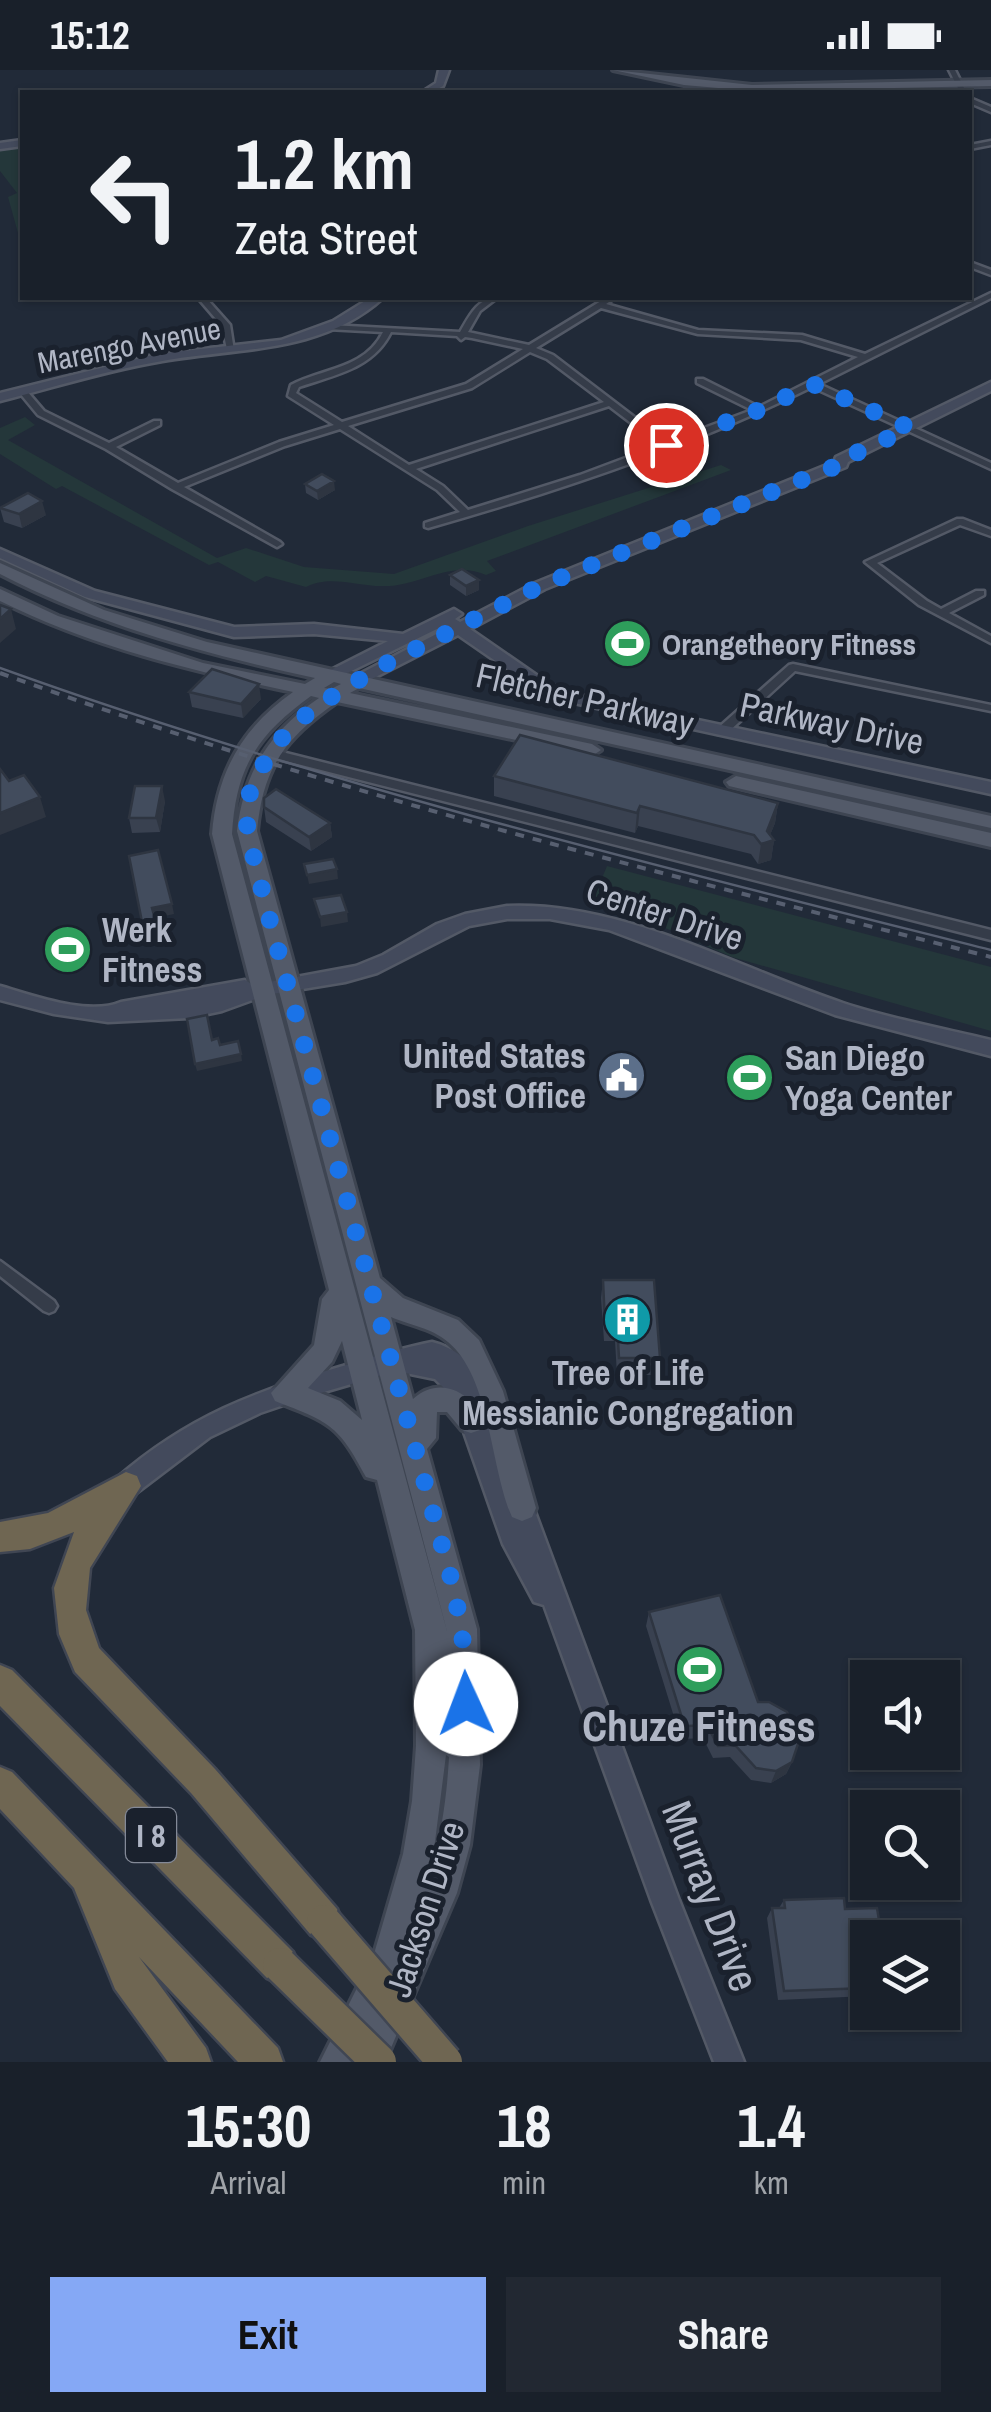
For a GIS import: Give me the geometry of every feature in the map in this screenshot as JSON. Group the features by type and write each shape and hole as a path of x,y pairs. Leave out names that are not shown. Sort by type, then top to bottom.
{"highway":[{"path":"0,1536 41,1530 78,1515 126,1486"},
{"path":"126,1486 79,1552 68,1581 68,1612 74,1637 86,1660 204,1781 445,2062"},
{"name":"I 8","path":"0,1682 378,2062"},
{"name":"I 8","path":"0,1784 252,2048"},
{"path":"86,1876 128,1976 192,2062"}],"main road":[{"path":"618,70 778,88 991,81"},
{"path":"647,70 703,81"},
{"name":"Marengo Avenue","path":"0,398 158,358 283,343 330,327 375,300"},
{"name":"Jackson Drive","path":"332,685 356,682 520,582 831,460 841,460 991,386"},
{"path":"0,554 90,594 234,632 314,629 404,638"},
{"name":"Fletcher Parkway","path":"0,568 40,590 123,623 332,685 991,840"},
{"name":"Fletcher Parkway","path":"0,594 52,620 199,667 308,689 332,685"},
{"name":"Jackson Drive","path":"365,2062 382,2034 453,1848 464,1769 467,1683 462,1629 247,831 253,782 293,724 367,654 452,623"},
{"name":"Parkway Drive","path":"452,623 558,694 991,788"},
{"path":"354,636 367,654"},
{"name":"Fletcher Parkway","path":"356,682 991,822"},
{"name":"Jackson Drive","path":"308,689 253,735 227,780 222,799 222,834 394,1501 417,1574 431,1647 427,1824 388,1967 337,2062"},
{"name":"Center Drive","path":"0,993 38,1005 159,1017 220,1005 262,989 364,971 388,962 442,930 476,917 523,911 580,915 842,1010 991,1048"},
{"path":"303,1150 312,1149 320,1154 331,1191 353,1220"},
{"path":"284,1393 314,1370 330,1341 335,1321 335,1271"},
{"path":"370,1282 392,1306 448,1328 468,1345 490,1395 522,1508"},
{"name":"Murray Drive","path":"126,1486 198,1428 284,1393 432,1352 445,1353 459,1365 481,1404 522,1508 729,2062"},
{"name":"Murray Drive","path":"392,1362 432,1366 450,1376 468,1403 470,1421 516,1544 573,1647"},
{"path":"284,1393 324,1404 347,1419 394,1501"},
{"path":"434,1524 438,1497 418,1420 420,1410 431,1400 444,1398 459,1404 470,1421"},
{"path":"431,1647 445,1652 449,1666 453,1848"}],"street":[{"path":"428,524 467,514 759,410 991,295"},
{"path":"204,300 226,325 231,350"},
{"path":"461,336 477,310 490,300"},
{"path":"175,487 230,462 470,386 607,300"},
{"path":"600,304 698,332 802,338 866,357"},
{"path":"330,327 461,336 533,348 666,445"},
{"path":"387,330 383,344 371,356 291,390 440,488 467,514"},
{"path":"700,381 759,410"},
{"path":"813,384 991,466"},
{"path":"24,392 41,414 109,447 278,544"},
{"path":"408,468 611,404"},
{"path":"109,447 157,423"},
{"path":"991,533 960,522 870,562 940,613 991,640"},
{"path":"940,613 980,593"},
{"path":"722,730 793,667 991,708"},
{"path":"270,753 991,935"},
{"path":"0,1267 49,1306"}],"shaded area":[{"path":"20,145 18,233 8,197 17,193 0,171 0,148"},
{"path":"25,417 35,425 8,440 217,558 246,548 304,567 394,574 528,526 721,465 731,470 487,561 496,571 486,575 461,570 398,585 335,581 306,587 266,576 255,582 218,562 209,565 62,486 56,489 0,454 0,428"},
{"path":"607,866 991,967 991,1031 732,957 594,897"}],"building":[{"path":"322,474 334,481 317,491 305,484"},
{"path":"28,493 42,501 19,514 0,508"},
{"path":"462,569 479,580 466,586 450,575"},
{"path":"0,605 11,609 0,619"},
{"path":"212,669 259,684 241,704 189,692"},
{"path":"520,735 778,803 767,831 774,840 761,844 754,835 640,806 637,813 494,776"},
{"path":"0,769 9,781 24,775 40,797 0,813"},
{"path":"135,786 162,786 156,818 129,818"},
{"path":"276,789 330,823 309,837 264,807 264,798"},
{"path":"158,850 172,904 152,908 155,919 142,922 129,856"},
{"path":"333,859 337,869 307,875 304,864"},
{"path":"341,895 347,912 320,917 314,899"},
{"path":"207,1015 212,1040 218,1038 220,1045 238,1041 241,1054 195,1064 187,1019"},
{"name":"Tree of Life Messianic Congregation","path":"603,1280 654,1280 660,1358 619,1358 617,1324 605,1324"},
{"name":"Chuze Fitness","path":"720,1595 758,1702 769,1702 787,1712 800,1738 792,1762 776,1771 756,1768 735,1745 718,1746 707,1725 688,1726 683,1721 649,1612"},
{"path":"844,1898 845,1909 877,1908 879,1920 850,1920 850,1989 784,1991 772,1908 785,1908 784,1900"}],"tram line":[{"path":"0,668 245,750 368,786 616,855 991,950"}],"railway":[{"path":"0,673 122,716 368,792 616,861 991,957"}],"place":[{"name":"Orangetheory Fitness","path":"627,644"},
{"name":"Werk Fitness","path":"67,949"},
{"name":"United States Post Office","path":"621,1075"},
{"name":"San Diego Yoga Center","path":"750,1077"},
{"name":"Tree of Life Messianic Congregation","path":"628,1320"},
{"name":"Chuze Fitness","path":"699,1670"}],"route":[{"path":"466,1704 462,1629 451,1578 269,917 247,831 248,800 261,768 293,724 378,668 540,586 841,464 841,460 910,428 813,384 759,410 666,445"}]}
